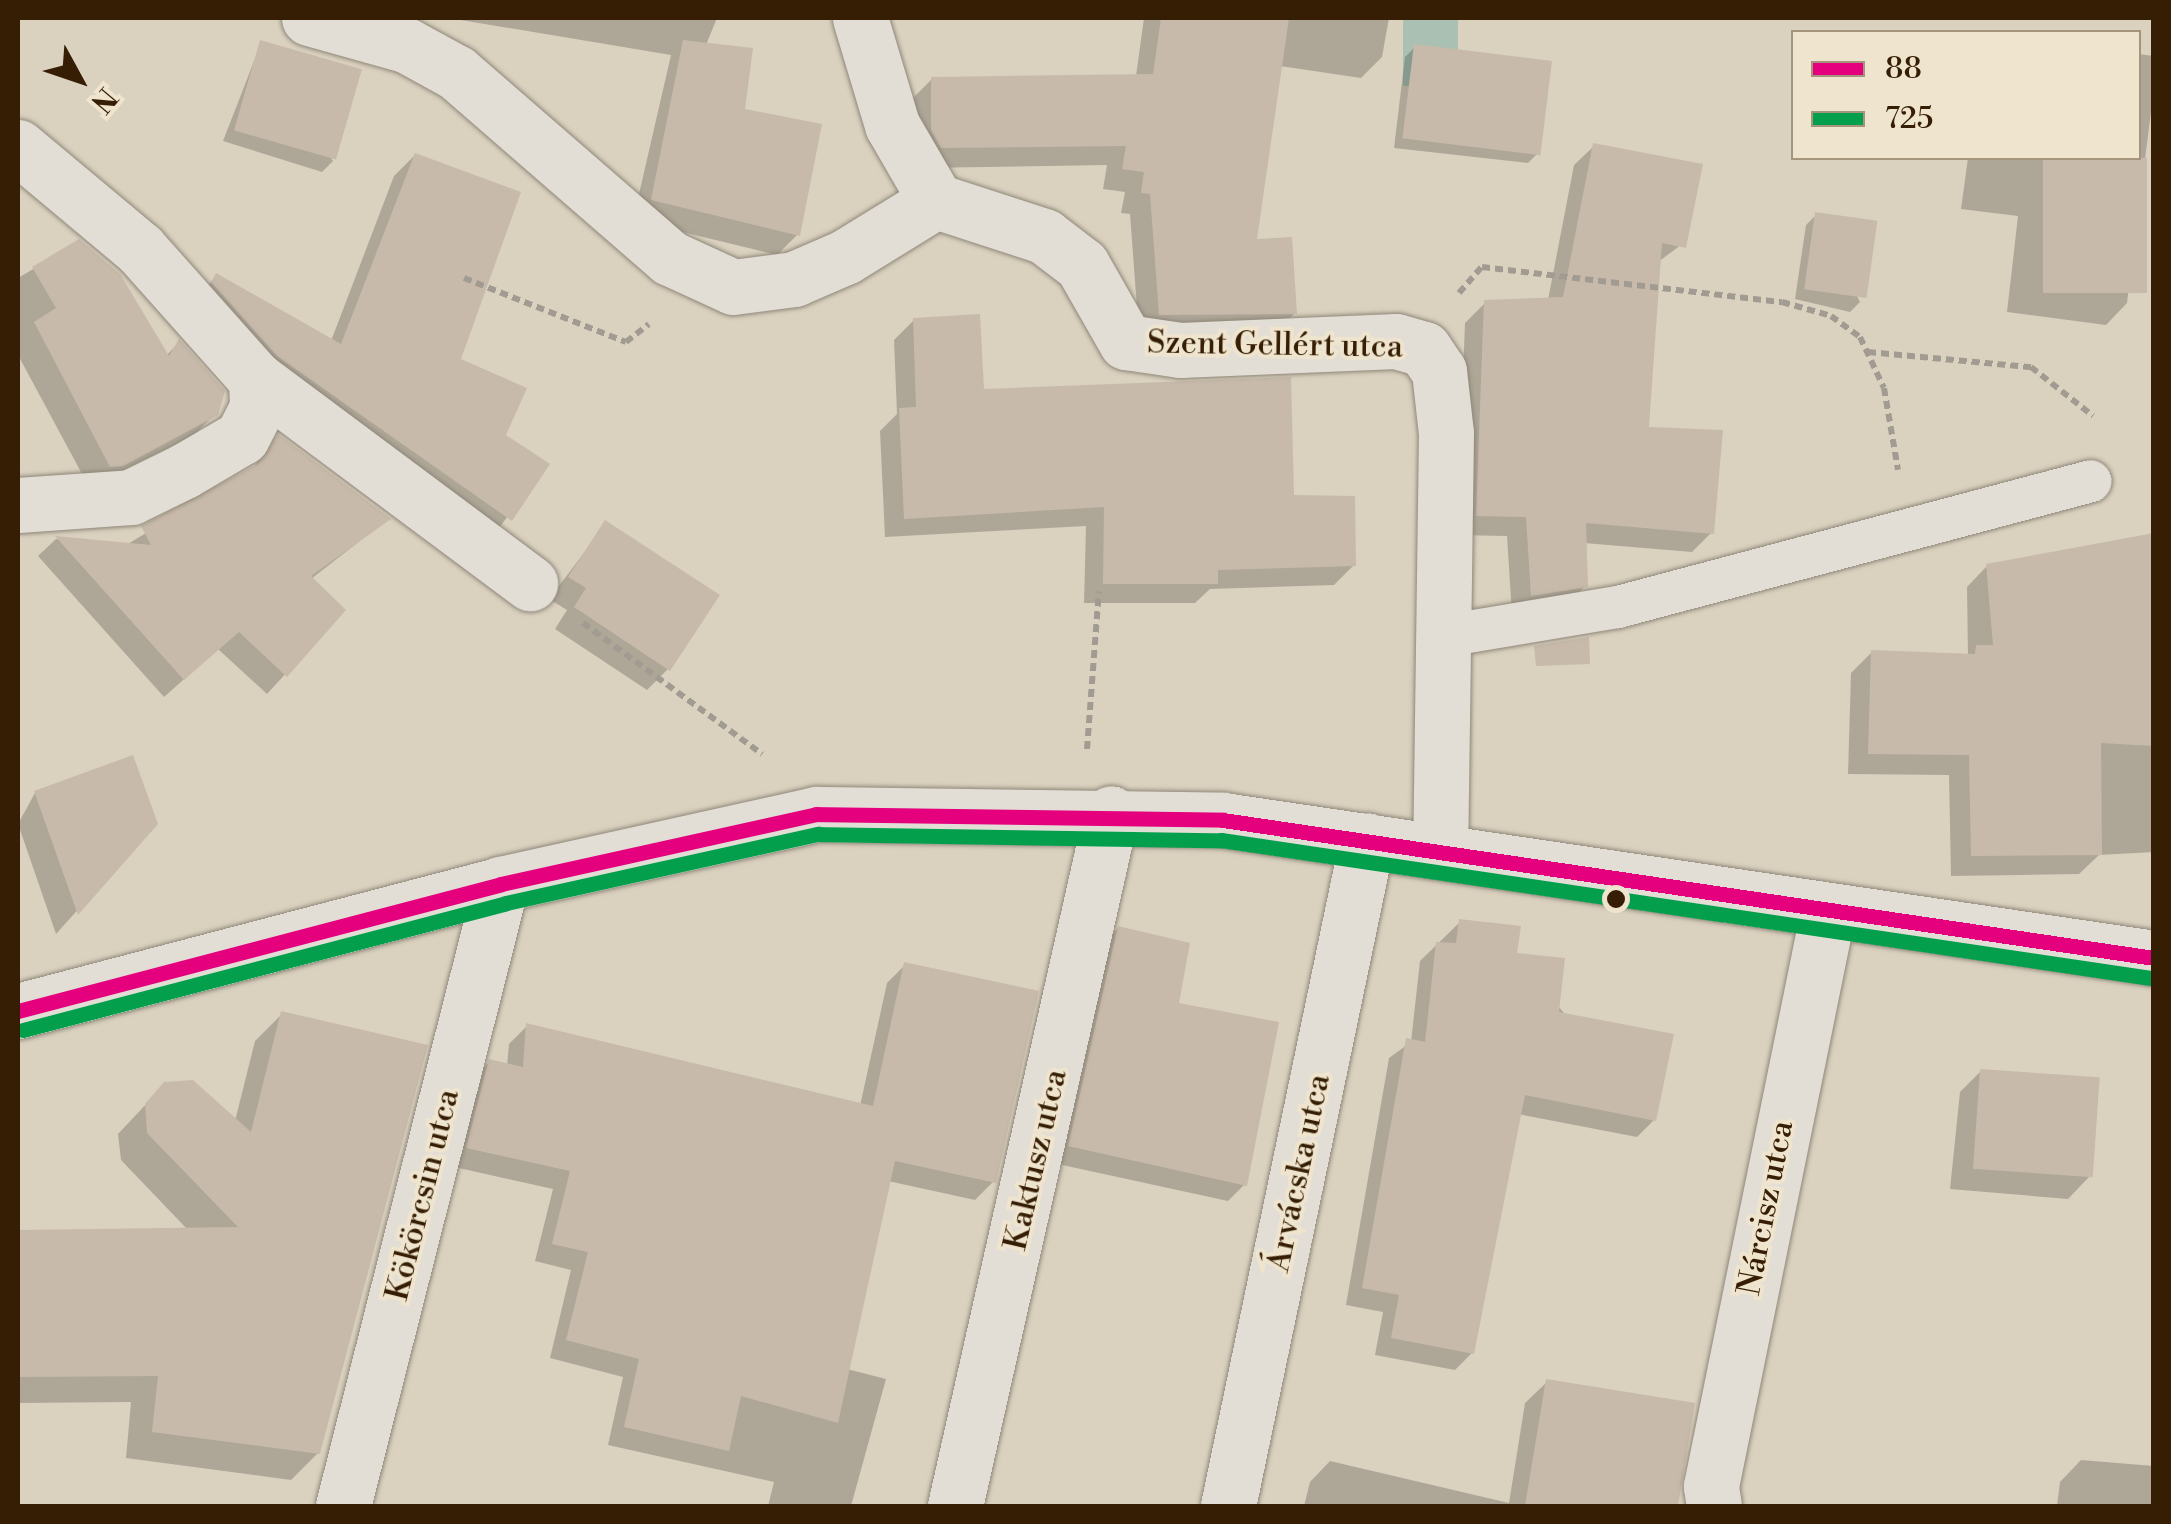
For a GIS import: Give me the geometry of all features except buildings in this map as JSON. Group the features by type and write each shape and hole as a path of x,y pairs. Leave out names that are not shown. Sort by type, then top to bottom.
{"street":[{"path":"309,18 406,45 457,73 670,258 734,287 794,278 845,258 936,201 892,124 860,18"},
{"path":"18,148 140,250 256,379 530,583"},
{"name":"Szent Gellért utca","path":"936,201 1044,236 1082,265 1126,342 1180,350 1396,341 1424,349 1439,371 1446,433 1436,593 1444,636 1440,848"},
{"path":"18,505 131,497 184,471 242,437 256,407 256,379"},
{"path":"18,1011 500,884 816,814 1111,813 1367,840 2154,958"},
{"name":"Kaktusz utca","path":"955,1506 1111,813"},
{"name":"Árvácska utca","path":"1228,1506 1367,840"},
{"name":"Kökörcsin utca","path":"344,1506 500,884"},
{"name":"Nárcisz utca","path":"1714,1506 1710,1486 1828,911"}],"lane":[{"path":"1444,636 1618,606 1910,535 2091,481"}],"path":[{"path":"1424,349 1482,267 1782,302 1831,316 1867,352 1884,388 1910,535"},
{"path":"464,278 626,342 664,312"},
{"path":"1867,352 2031,367 2108,428"},
{"path":"530,583 779,767 816,814"},
{"path":"1086,753 1099,591"}],"shaded area":[{"path":"1403,18 1458,18 1458,86 1403,86"}],"transit line":[{"name":"88","path":"18,1011 501,884 816,814 1223,820 2154,958"},
{"name":"725","path":"23,1030 506,903 818,834 1221,840 2151,978"}]}
